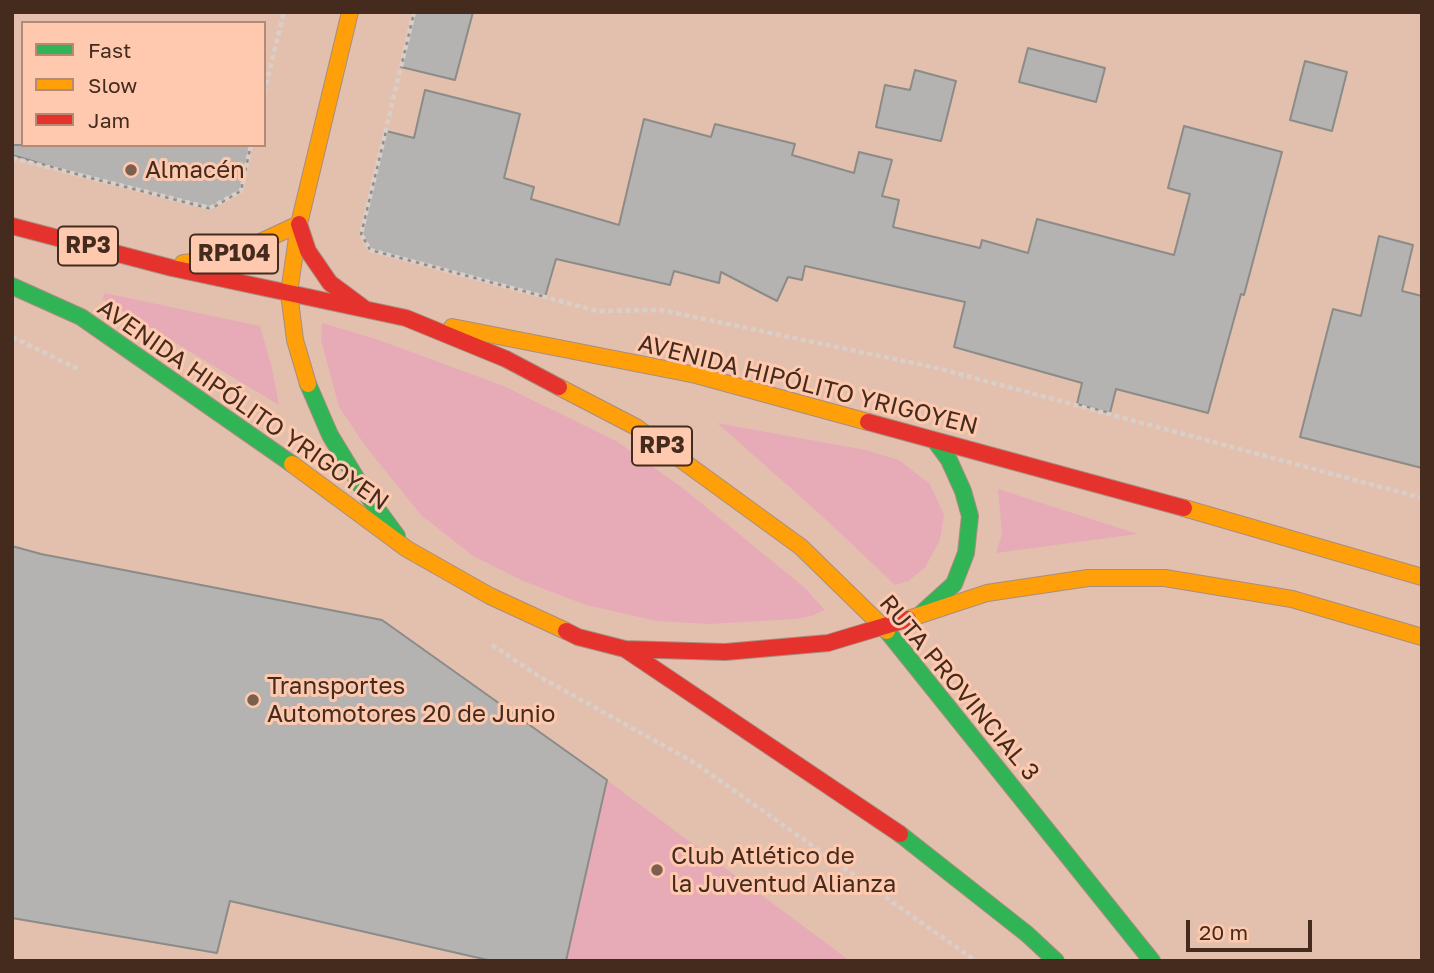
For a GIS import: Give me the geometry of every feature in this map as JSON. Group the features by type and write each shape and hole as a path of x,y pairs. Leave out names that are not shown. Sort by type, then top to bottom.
{"main road":[{"name":"RP104","path":"350,12 299,224 289,293 295,340 312,396 330,435 364,491 407,549"},
{"name":"RP104","path":"164,266 223,259 299,224"},
{"name":"RP104","path":"299,224 308,251 330,283 365,309"},
{"name":"AVENIDA HIPÓLITO YRIGOYEN","path":"12,226 164,266 406,318 696,375 1166,503 1422,577"},
{"name":"AVENIDA HIPÓLITO YRIGOYEN","path":"12,286 81,317 279,455 407,549 490,596 578,637 625,649 725,652 828,643 919,616"},
{"name":"RUTA PROVINCIAL 3","path":"406,318 506,359 636,427 800,547 884,627 1152,961"},
{"path":"919,616 954,584 966,553 970,516 963,491 949,460 935,441"},
{"path":"919,616 987,593 1088,578 1165,578 1292,599 1422,637"},
{"path":"625,649 910,841 1027,934 1056,961"}],"path":[{"path":"266,85 284,12"},
{"path":"414,12 361,234 370,250 597,311 661,310 937,368 1422,498"},
{"path":"12,158 210,208 241,191 251,147"}],"shaded area":[{"path":"105,293 260,326 279,405 102,299"},
{"path":"322,323 376,339 504,386 618,442 684,489 804,587 825,610 796,619 710,624 657,621 586,605 523,581 473,556 421,515 366,447 339,407 321,340"},
{"path":"717,423 866,450 899,460 930,484 944,515 940,540 925,568 908,581 895,585"},
{"path":"998,489 1138,534 996,553 1002,534"},
{"name":"Club Atlético de la Juventud Alianza","path":"607,780 850,961 566,961"}],"building":[{"path":"414,12 473,12 455,80 401,67"},
{"path":"1028,48 1105,68 1096,102 1019,82"},
{"path":"1305,61 1347,72 1332,131 1290,120"},
{"path":"915,70 956,81 941,141 876,127 885,85 910,90"},
{"path":"425,90 520,114 504,178 534,187 531,199 619,225 644,119 711,137 715,124 795,144 792,155 854,173 859,152 892,160 882,196 899,200 893,227 980,248 982,240 1028,253 1037,219 1174,255 1190,194 1168,188 1184,126 1282,152 1244,295 1241,294 1208,413 1116,389 1110,413 1077,404 1082,383 954,347 965,302 805,266 802,280 788,277 777,301 721,272 719,283 674,271 670,285 556,259 545,297 370,250 361,234 386,131 414,138"},
{"path":"12,145 251,147 241,191 211,209 12,155"},
{"path":"1379,236 1413,245 1402,291 1422,296 1422,468 1300,437 1333,309 1361,316"},
{"name":"Transportes Automotores 20 de Junio","path":"12,546 41,554 382,620 607,780 566,961 492,961 230,901 217,953 12,918"}],"traffic: fast":[{"path":"12,286 81,317 292,464"},
{"path":"308,384 330,435 364,491 397,536"},
{"path":"922,613 954,584 966,553 970,516 963,491 949,460 935,441"},
{"path":"887,631 1152,961"},
{"path":"900,834 1027,934 1056,961"}],"traffic: slow":[{"path":"308,384 295,340 289,293 299,224 350,12"},
{"path":"183,263 224,259 299,224"},
{"path":"452,327 696,375 868,422"},
{"path":"559,387 636,427 801,547 887,631"},
{"path":"292,464 407,549 490,596 566,631"},
{"path":"1184,508 1422,577"},
{"path":"908,619 987,593 1088,578 1165,578 1292,599 1422,637"}],"traffic: jam":[{"path":"299,224 308,251 330,283 365,309"},
{"path":"12,226 172,268 406,318 506,359 559,387"},
{"path":"868,422 1184,508"},
{"path":"625,649 725,652 828,643 908,619"},
{"path":"566,631 578,637 625,649 900,834"}],"place":[{"name":"Almacén","path":"131,170"},
{"name":"Transportes Automotores 20 de Junio","path":"253,700"},
{"name":"Club Atlético de la Juventud Alianza","path":"657,870"}]}
